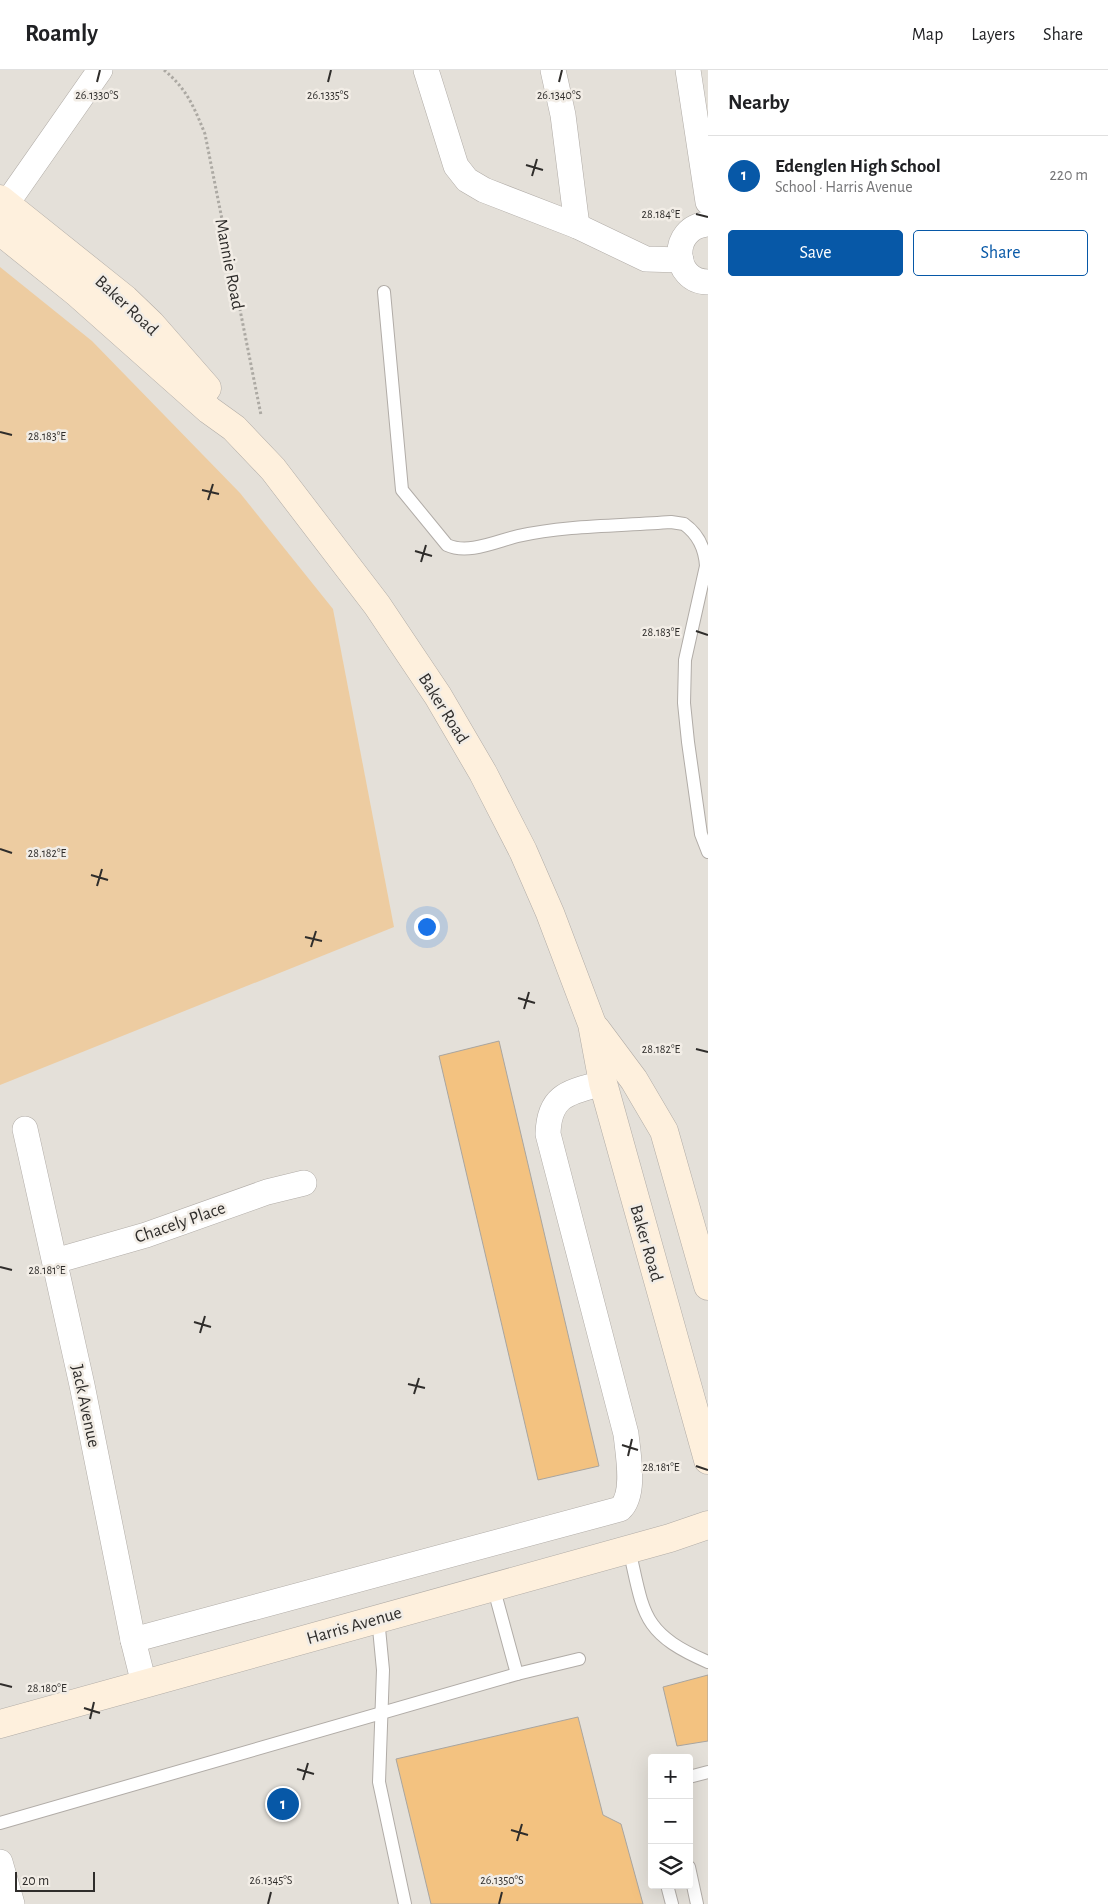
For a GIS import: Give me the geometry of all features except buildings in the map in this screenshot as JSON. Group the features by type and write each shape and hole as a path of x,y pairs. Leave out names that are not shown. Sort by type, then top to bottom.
{"main road":[{"name":"Baker Road","path":"2,205 125,299 151,324 219,402 234,428"},
{"name":"Baker Road","path":"0,231 76,292 209,410 234,428 273,469 377,605 438,696 483,773 523,851 550,913 592,1024 603,1083 708,1460"},
{"name":"Baker Road","path":"592,1024 634,1080 664,1131 708,1286"},
{"name":"Harris Avenue","path":"0,1724 629,1549 708,1525"}],"street":[{"path":"2,205 100,70"},
{"path":"426,70 456,166 467,180 484,190 577,226 646,259 680,260"},
{"path":"552,70 563,115 577,226"},
{"path":"688,70 708,202"},
{"path":"708,224 699,224 685,234 679,250 682,267 694,279 708,282"},
{"path":"133,1640 485,1547 620,1509 624,1506 628,1496 629,1484 626,1434 548,1134 548,1119 554,1104 566,1093 603,1083"},
{"name":"Jack Avenue","path":"25,1129 55,1261 133,1640 144,1684"},
{"name":"Chacely Place","path":"55,1261 146,1235 258,1196 304,1183"},
{"path":"0,1862 12,1904"}],"lane":[{"path":"384,292 402,490 447,546 455,549 467,548 537,532 671,522 684,524 700,541 706,556 706,566 685,660 684,703 701,834 708,852"},
{"path":"629,1549 649,1622 662,1637 680,1649 708,1662"},
{"path":"493,1586 517,1674"},
{"path":"378,1618 383,1670 379,1782 405,1904"},
{"path":"0,1823 517,1674 578,1659"},
{"path":"693,1776 708,1772"},
{"path":"693,1886 697,1904"},
{"path":"668,1889 672,1904"}],"path":[{"name":"Mannie Road","path":"164,70 180,83 191,101 205,134 262,422"}],"shaded area":[{"path":"0,267 92,341 240,493 333,609 394,927 0,1085"}],"place":[{"name":"Edenglen High School","path":"283,1804"}]}
